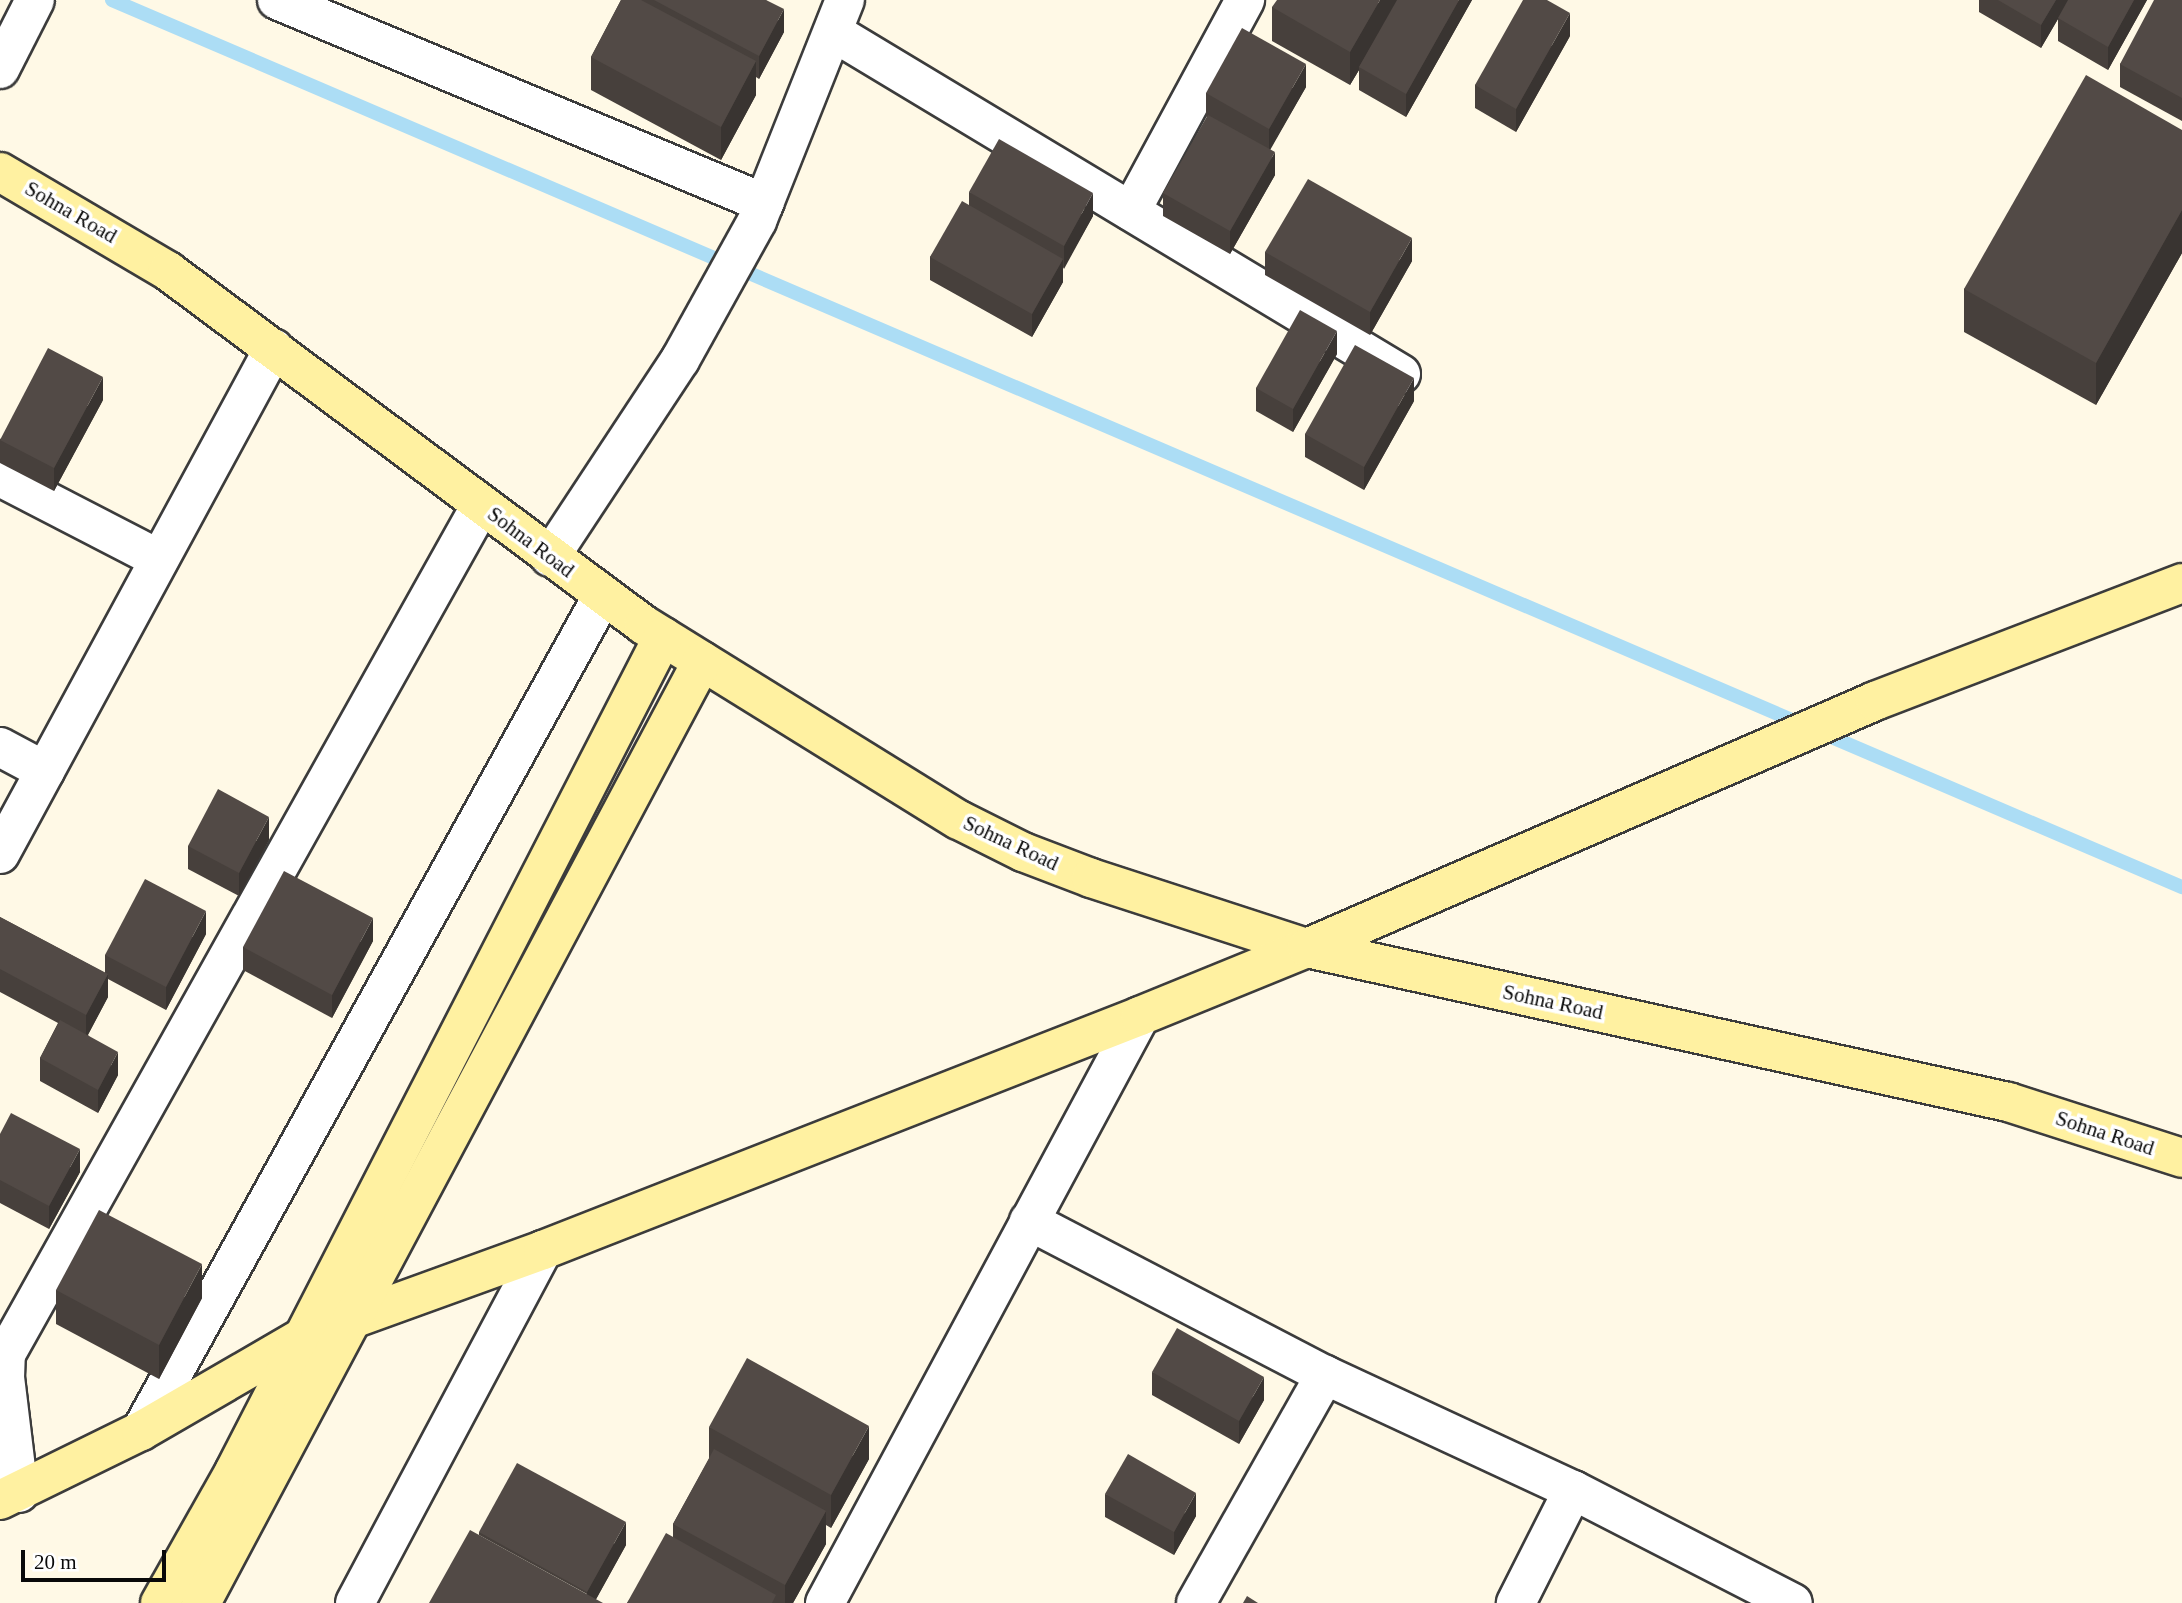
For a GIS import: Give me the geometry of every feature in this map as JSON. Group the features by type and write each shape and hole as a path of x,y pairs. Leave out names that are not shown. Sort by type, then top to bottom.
{"street":[{"path":"0,69 35,0"},
{"path":"277,0 761,212"},
{"path":"1131,211 1245,0"},
{"path":"550,557 680,360 761,212 839,16 1131,211 1406,377"},
{"name":"Sohna Road","path":"0,172 158,265 274,348 550,557 663,637 959,820 1023,852 1091,878 1307,948 2008,1102 2182,1158"},
{"path":"0,854 274,348"},
{"path":"0,477 159,559"},
{"path":"481,505 6,1354 9,1496 141,1432 303,1337 543,1250 1140,1016 1307,948 1875,701 2182,583"},
{"path":"141,1432 603,595"},
{"path":"160,1603 234,1472 663,637"},
{"path":"201,1603 702,661"},
{"path":"0,747 45,771"},
{"path":"825,1603 1140,1016"},
{"path":"1029,1222 1325,1375 1573,1490 1793,1603"},
{"path":"355,1603 543,1250"},
{"path":"1196,1603 1325,1375"},
{"path":"1516,1603 1573,1490"}],"building":[{"path":"621,0 641,0 756,61 721,127 591,57"},
{"path":"654,0 766,0 784,9 759,56"},
{"path":"1277,0 1380,0 1350,52 1272,7"},
{"path":"1397,0 1459,0 1406,94 1359,67"},
{"path":"1523,0 1547,0 1570,13 1516,109 1475,85"},
{"path":"1998,0 2056,0 2041,25"},
{"path":"2068,0 2134,0 2108,47 2058,18"},
{"path":"2154,0 2182,0 2182,98 2120,64"},
{"path":"1242,28 1306,64 1269,129 1206,93"},
{"path":"2086,75 2182,130 2182,210 2096,363 1964,289"},
{"path":"1208,115 1275,152 1230,231 1163,193"},
{"path":"999,139 1093,193 1064,246 969,192"},
{"path":"1308,179 1412,238 1370,312 1265,252"},
{"path":"962,201 1063,259 1032,314 930,257"},
{"path":"1300,310 1337,331 1293,409 1256,388"},
{"path":"1355,345 1414,378 1364,467 1305,434"},
{"path":"48,348 103,377 54,468 0,440"},
{"path":"218,789 269,817 239,873 188,846"},
{"path":"284,871 373,918 332,995 243,947"},
{"path":"145,879 206,911 166,987 105,955"},
{"path":"0,917 108,974 86,1015 0,969"},
{"path":"60,1020 118,1052 98,1090 40,1058"},
{"path":"11,1113 80,1149 49,1206 0,1180 0,1134"},
{"path":"99,1210 202,1264 159,1345 56,1290"},
{"path":"1177,1328 1264,1377 1239,1421 1152,1372"},
{"path":"747,1358 869,1426 831,1495 709,1427"},
{"path":"714,1449 826,1511 785,1585 673,1524"},
{"path":"1128,1454 1196,1493 1174,1532 1105,1494"},
{"path":"517,1463 626,1522 587,1592 479,1532"},
{"path":"470,1530 603,1603 429,1603"},
{"path":"666,1533 776,1595 772,1603 627,1603"},
{"path":"1247,1596 1258,1603 1243,1603"}],"waterway":[{"path":"112,0 2182,887"}]}
